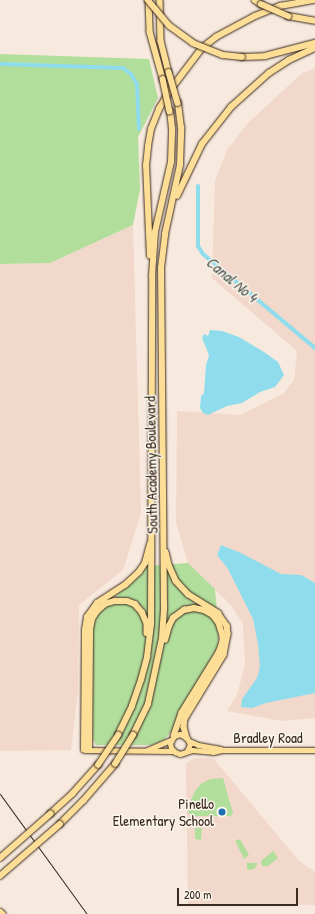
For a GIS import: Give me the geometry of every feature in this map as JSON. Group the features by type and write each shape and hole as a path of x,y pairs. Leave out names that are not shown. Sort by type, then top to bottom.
{"highway":[{"path":"148,0 170,26 193,43 223,54 242,58 265,56 315,43"},
{"name":"South Academy Boulevard","path":"0,858 72,794 98,765 118,735 132,706 147,656 151,623 152,276 155,232 171,162 172,129 170,111 163,79 150,32 148,0"},
{"name":"South Academy Boulevard","path":"0,876 60,824 83,801 115,764 133,735 148,704 162,638 164,607 164,538 161,268 162,249 180,165 181,128 178,103 161,41 160,0"},
{"path":"254,0 288,16 315,21"},
{"path":"152,276 148,230 148,146 151,129 159,109 171,89 202,48 216,37 255,16 280,6 315,0"},
{"path":"170,213 202,144 231,107 269,73 289,60 315,48"},
{"path":"86,750 85,630 87,617 97,603 125,585 139,572 148,553 152,530"},
{"path":"164,538 169,565 176,581 188,594 218,613 227,626 228,634 228,641 224,655 185,719 184,727 188,739"},
{"path":"86,750 90,625 97,610 115,600 127,601 135,604 142,612 147,629 142,675"},
{"path":"148,704 157,680 167,631 173,618 180,612 194,608 204,610 213,615 222,629 223,642 221,648 182,713 172,738"}],"main road":[{"name":"Bradley Road","path":"146,750 180,734 198,745 222,750 315,750"},
{"path":"172,738 170,745 173,751"},
{"path":"187,751 188,739"},
{"name":"Bradley Road","path":"86,750 173,751 180,754 187,751 213,752 222,750"},
{"path":"0,911 3,914"}],"shaded area":[{"path":"315,68 315,718 282,721 227,711 237,695 245,665 243,624 231,605 188,563 176,523 177,411 240,415 283,394 294,380 297,351 212,278 215,181 227,150 248,123 301,74"},
{"path":"133,225 141,513 123,570 79,605 78,690 71,750 0,751 0,264 50,263"},
{"name":"Pinello Elementary School","path":"194,758 213,758 299,861 315,872 315,905 188,904 186,764"}],"green space":[{"path":"0,54 149,59 158,98 138,137 140,189 133,225 50,263 0,264"},
{"path":"188,563 215,589 219,632 217,648 180,713 173,729 164,740 151,745 96,745 93,739 93,626 96,617 120,592 141,575 147,566"},
{"path":"223,778 233,813 231,816 195,816 188,813 195,791 202,783 211,779"},
{"path":"195,828 202,828 201,840 195,839"},
{"path":"240,839 249,855 244,859 235,841"},
{"path":"273,851 278,858 268,866 263,866 261,864 262,860"},
{"path":"247,863 257,863 257,865 254,869 247,870"}],"water":[{"path":"210,330 222,331 239,337 264,352 278,362 284,375 275,387 260,392 242,403 227,406 208,415 203,413 200,408 201,396 204,393 206,365 209,355 202,338 204,334 208,336"},
{"path":"221,545 241,553 281,574 301,575 315,583 315,693 266,703 252,708 241,707 242,699 257,678 260,667 258,644 253,619 228,569 217,555"}],"waterway":[{"name":"Canal No 4","path":"0,64 123,68 131,74 137,84 139,129"},
{"name":"Canal No 4","path":"198,186 198,246 203,254 315,348"}],"railway":[{"path":"0,794 87,914"}],"place":[{"name":"Pinello Elementary School","path":"222,812"}]}
